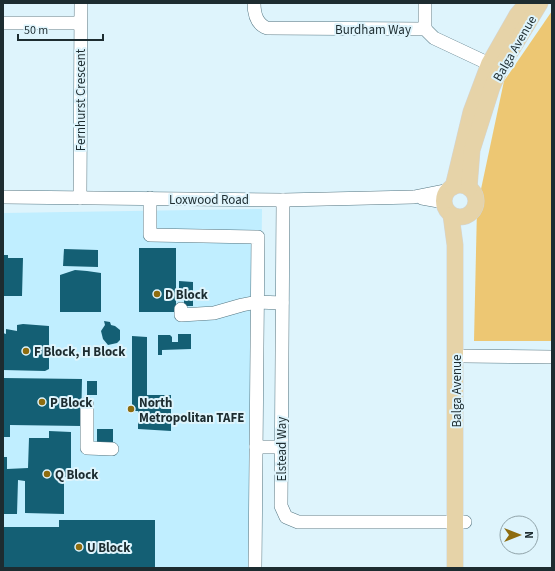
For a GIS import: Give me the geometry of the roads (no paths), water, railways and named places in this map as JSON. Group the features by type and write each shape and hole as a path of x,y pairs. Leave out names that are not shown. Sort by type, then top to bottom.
{"main road":[{"name":"Balga Avenue","path":"465,568 460,522 455,200 471,112 517,15 527,3"},
{"name":"Balga Avenue","path":"494,66 540,3"},
{"name":"Balga Avenue","path":"455,200 464,356 460,522 455,568"}],"street":[{"name":"Fernhurst Crescent","path":"80,198 81,3"},
{"name":"Burdham Way","path":"254,3 256,17 261,26 267,28 425,29 434,38 494,66"},
{"path":"425,3 425,29"},
{"path":"3,23 80,23"},
{"name":"Loxwood Road","path":"3,197 283,200 414,197 455,200"},
{"path":"150,198 150,236 258,237 255,568"},
{"name":"Elstead Way","path":"283,200 281,506 286,517 298,522 460,522"},
{"path":"181,309 181,315 193,315 214,313 257,302 282,303"},
{"path":"464,356 552,357"},
{"path":"88,404 88,448 112,449"},
{"path":"256,447 281,447"}],"place":[{"name":"D Block","path":"157,294"},
{"name":"F Block, H Block","path":"26,351"},
{"name":"P Block","path":"42,402"},
{"name":"North Metropolitan TAFE","path":"131,409"},
{"name":"Q Block","path":"47,474"},
{"name":"U Block","path":"79,547"}]}
